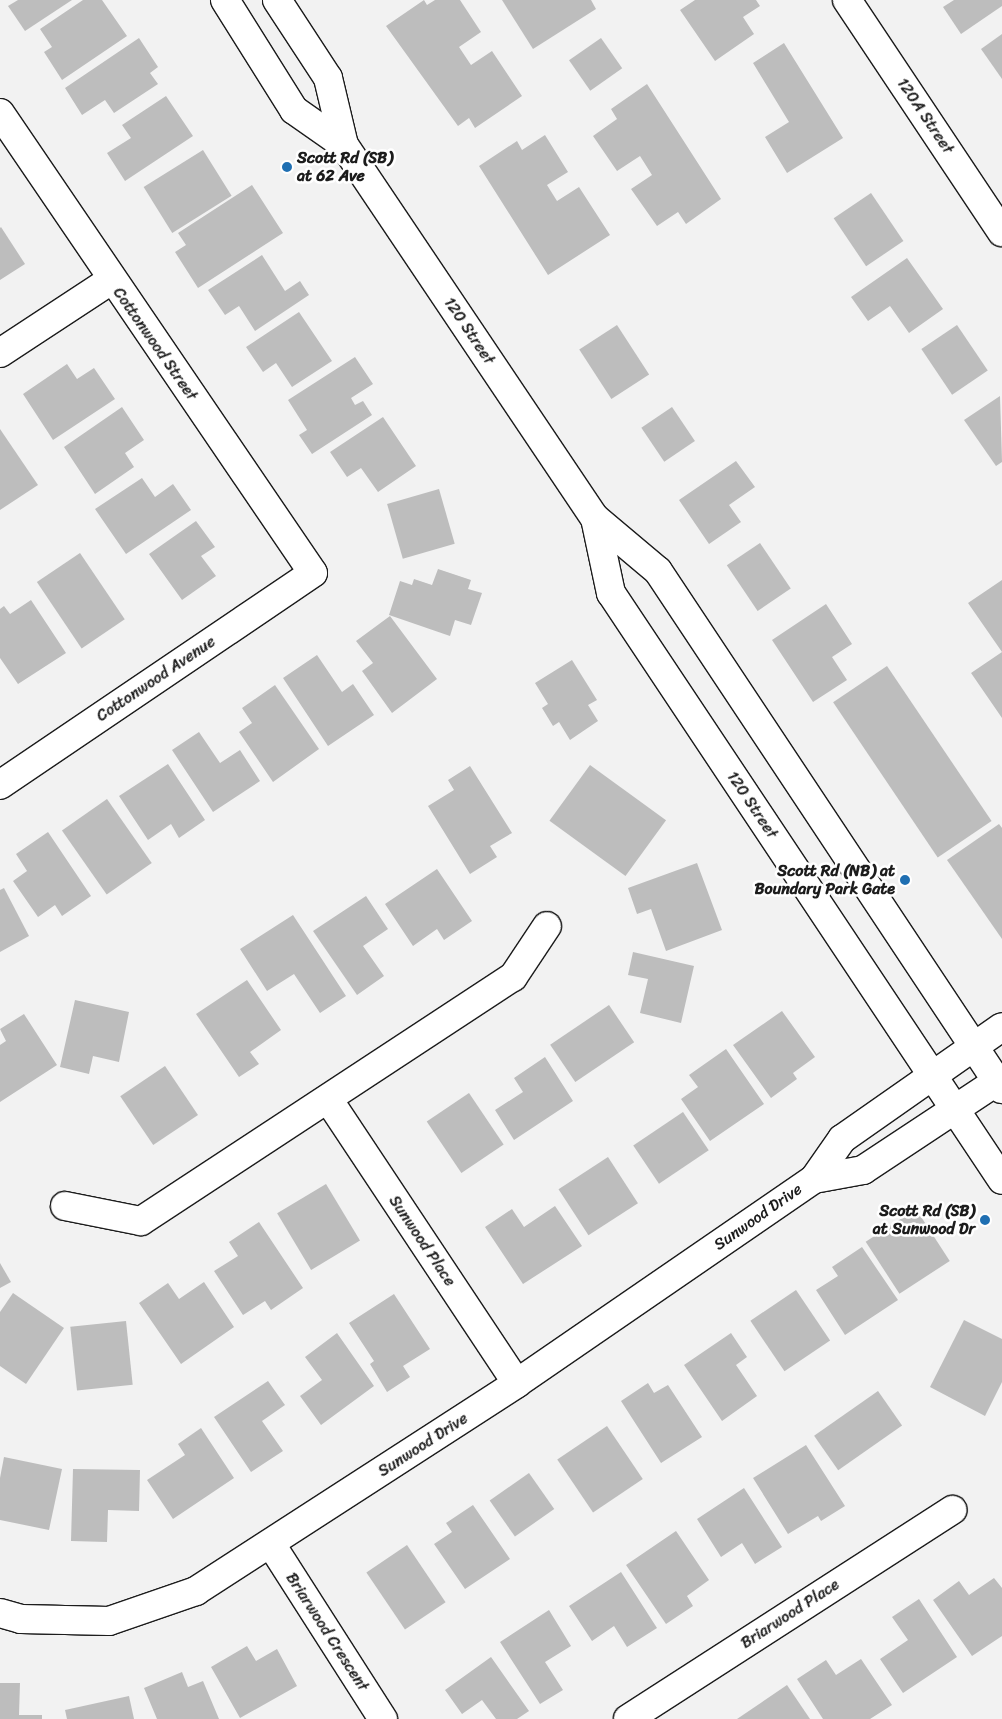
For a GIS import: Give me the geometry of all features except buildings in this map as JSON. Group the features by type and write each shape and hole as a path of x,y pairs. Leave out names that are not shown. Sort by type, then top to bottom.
{"street":[{"name":"120 Street","path":"225,0 294,110 344,145"},
{"name":"120 Street","path":"276,0 328,78 344,145 595,518 658,571 974,1047 1000,1083"},
{"name":"120A Street","path":"848,0 1002,232"},
{"name":"Cottonwood Street","path":"0,113 111,280 313,573"},
{"path":"0,353 111,280"},
{"name":"120 Street","path":"595,518 610,593 1002,1180"},
{"name":"Cottonwood Avenue","path":"0,785 313,573"},
{"path":"65,1206 141,1221 513,977 547,926"},
{"name":"Sunwood Drive","path":"0,1613 21,1620 109,1621 196,1591 517,1383 814,1179 842,1139 1002,1027"},
{"name":"Sunwood Drive","path":"814,1179 863,1170 955,1109 1000,1083"},
{"name":"Sunwood Place","path":"328,1099 517,1383"},
{"name":"Briarwood Place","path":"628,1719 952,1510"},
{"name":"Briarwood Crescent","path":"271,1544 383,1719"}],"place":[{"name":"Scott Rd (SB) at 62 Ave","path":"287,167"},
{"name":"Scott Rd (NB) at Boundary Park Gate","path":"905,880"},
{"name":"Scott Rd (SB) at Sunwood Dr","path":"985,1220"}]}
